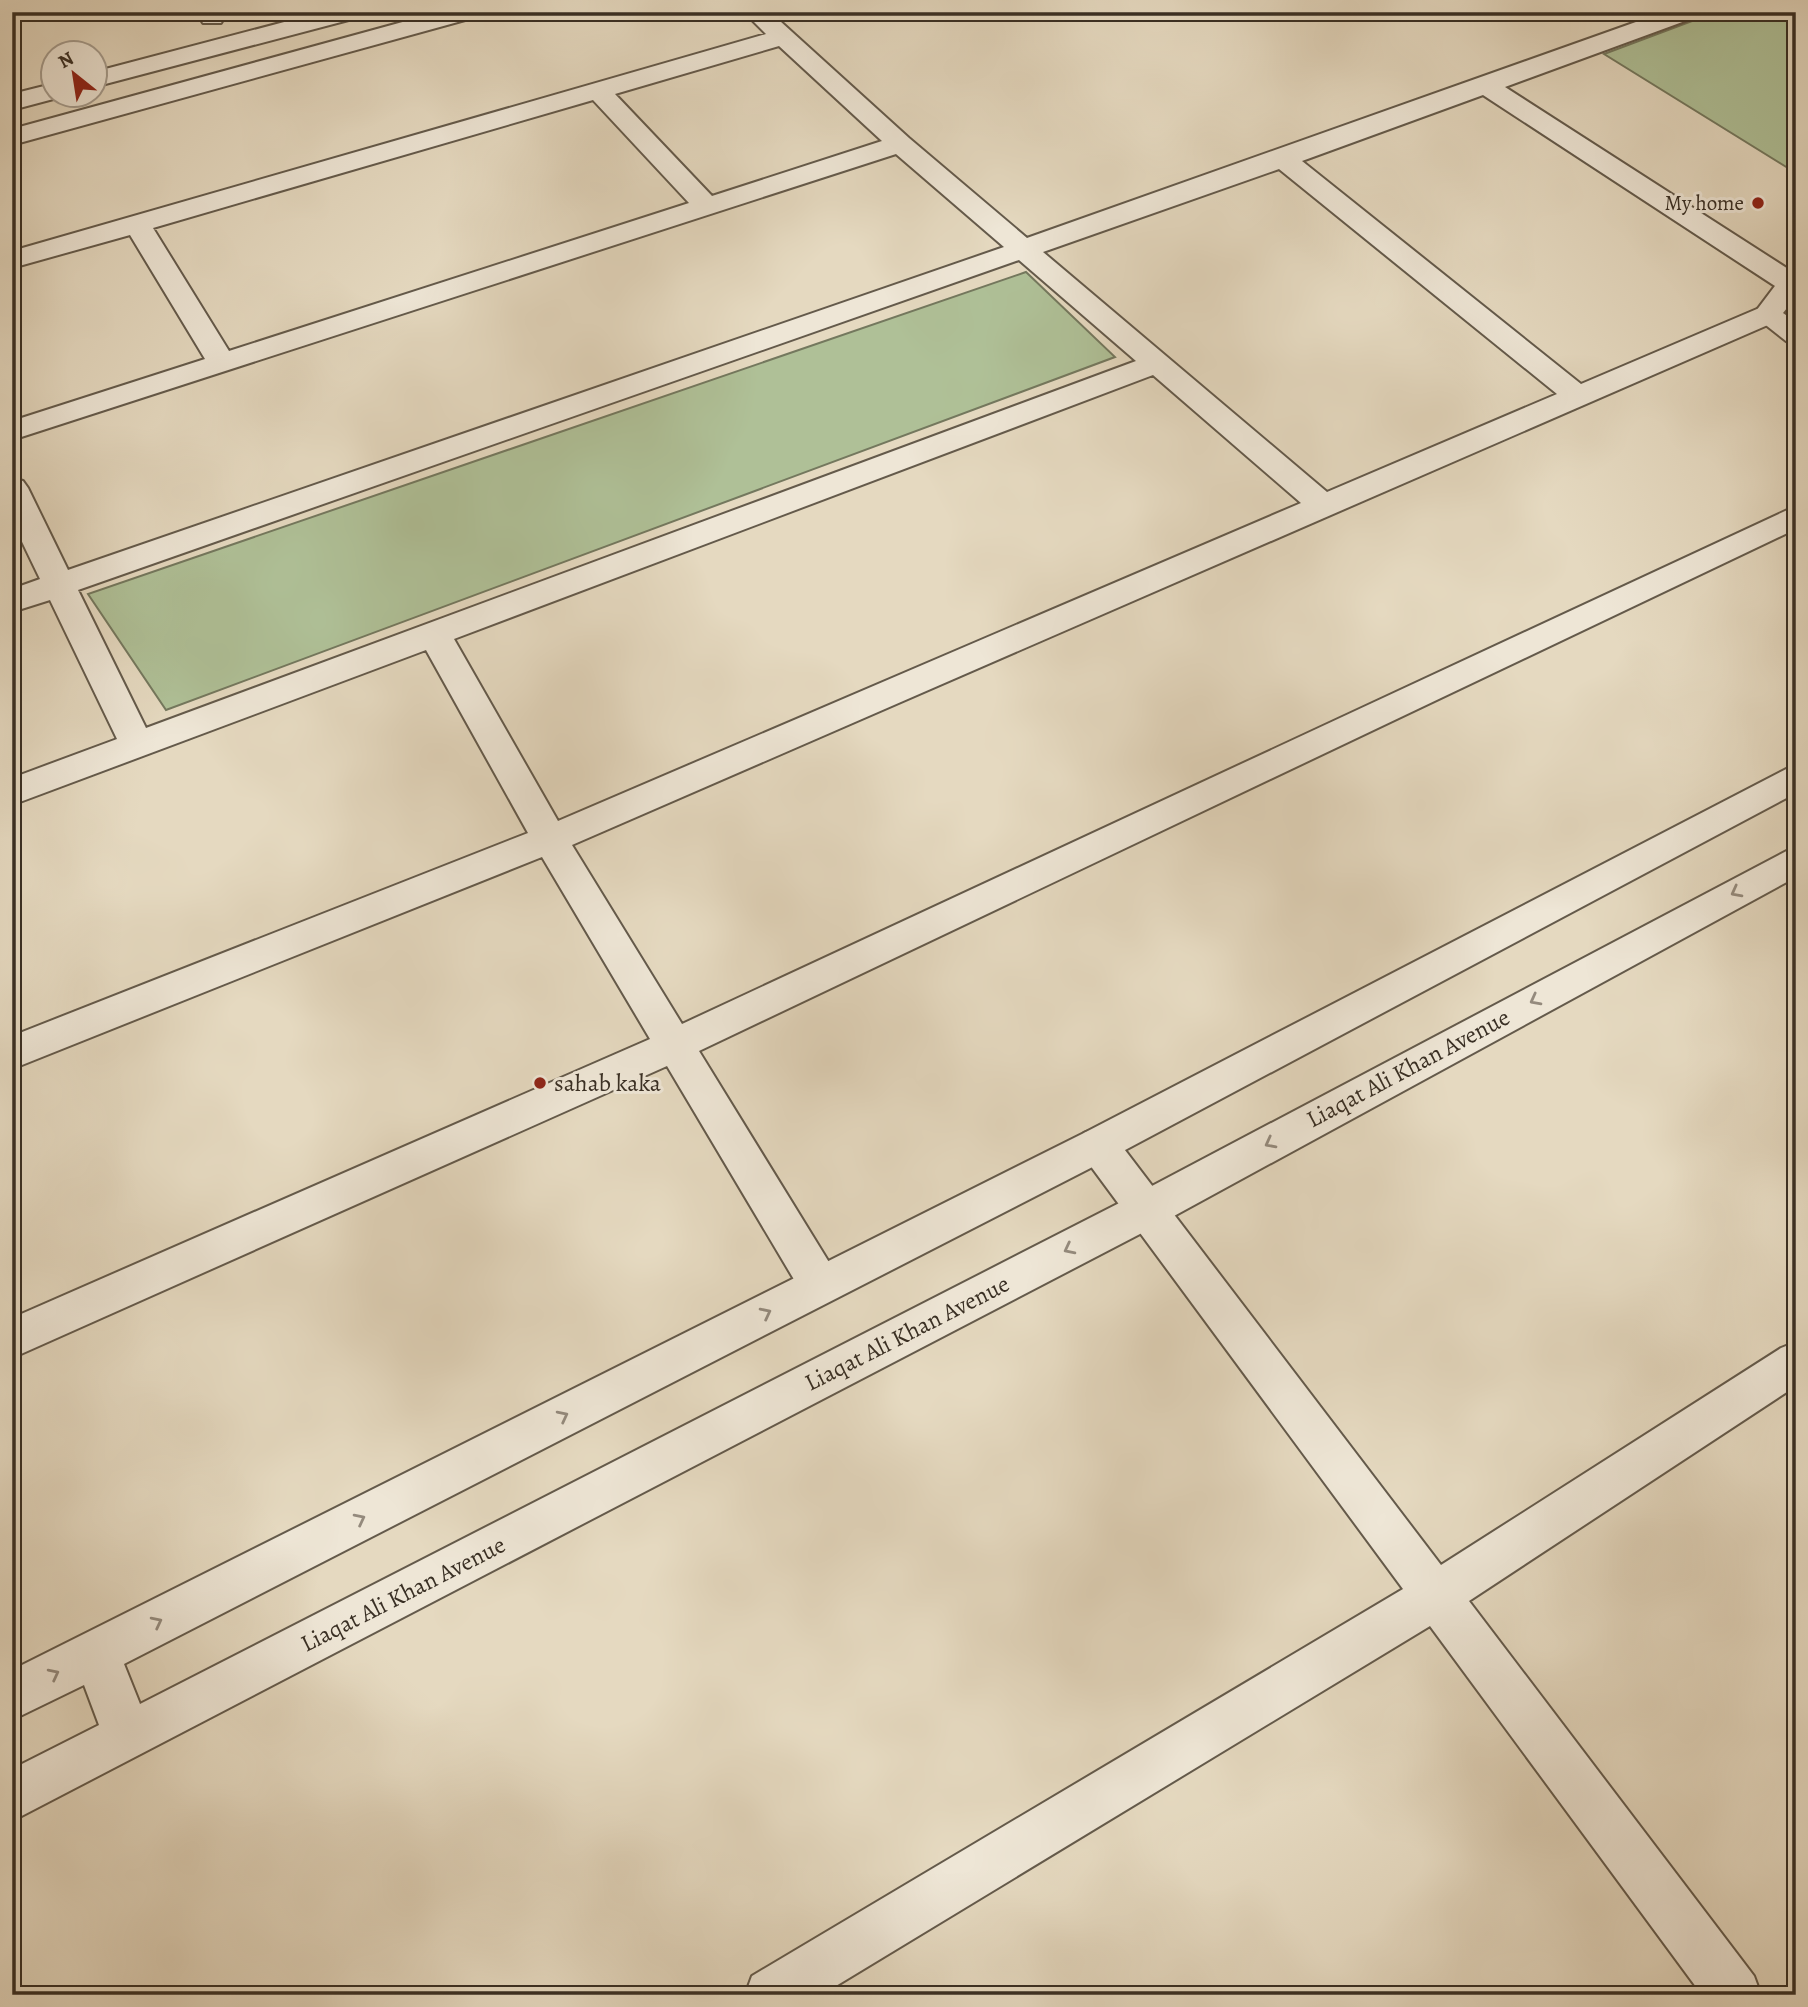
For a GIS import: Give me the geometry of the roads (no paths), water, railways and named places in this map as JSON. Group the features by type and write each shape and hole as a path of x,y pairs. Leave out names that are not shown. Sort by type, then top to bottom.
{"street":[{"path":"108,76 351,12"},
{"path":"12,137 467,12"},
{"path":"756,12 901,144 1325,507"},
{"path":"12,601 1283,159 1687,12"},
{"path":"12,260 783,37"},
{"path":"12,1053 550,839 1325,507 1768,314 1794,284 1486,86"},
{"path":"598,90 706,205"},
{"path":"12,102 38,96"},
{"path":"12,431 901,144"},
{"path":"1283,159 1579,397"},
{"path":"137,224 222,363"},
{"path":"1768,314 1796,335"},
{"path":"12,792 1156,364"},
{"path":"12,488 137,745"},
{"path":"12,1339 673,1046 1796,516"},
{"path":"434,634 550,839 820,1285"},
{"path":"12,1696 1098,1145 1796,776"},
{"name":"Liaqat Ali Khan Avenue","path":"12,1796 1148,1209 1796,860"},
{"path":"1098,1145 1735,1995"},
{"path":"771,1995 1437,1595 1796,1362"},
{"path":"96,1653 128,1736"}],"place":[{"name":"My home","path":"1758,203"},
{"name":"sahab kaka","path":"540,1083"}]}
